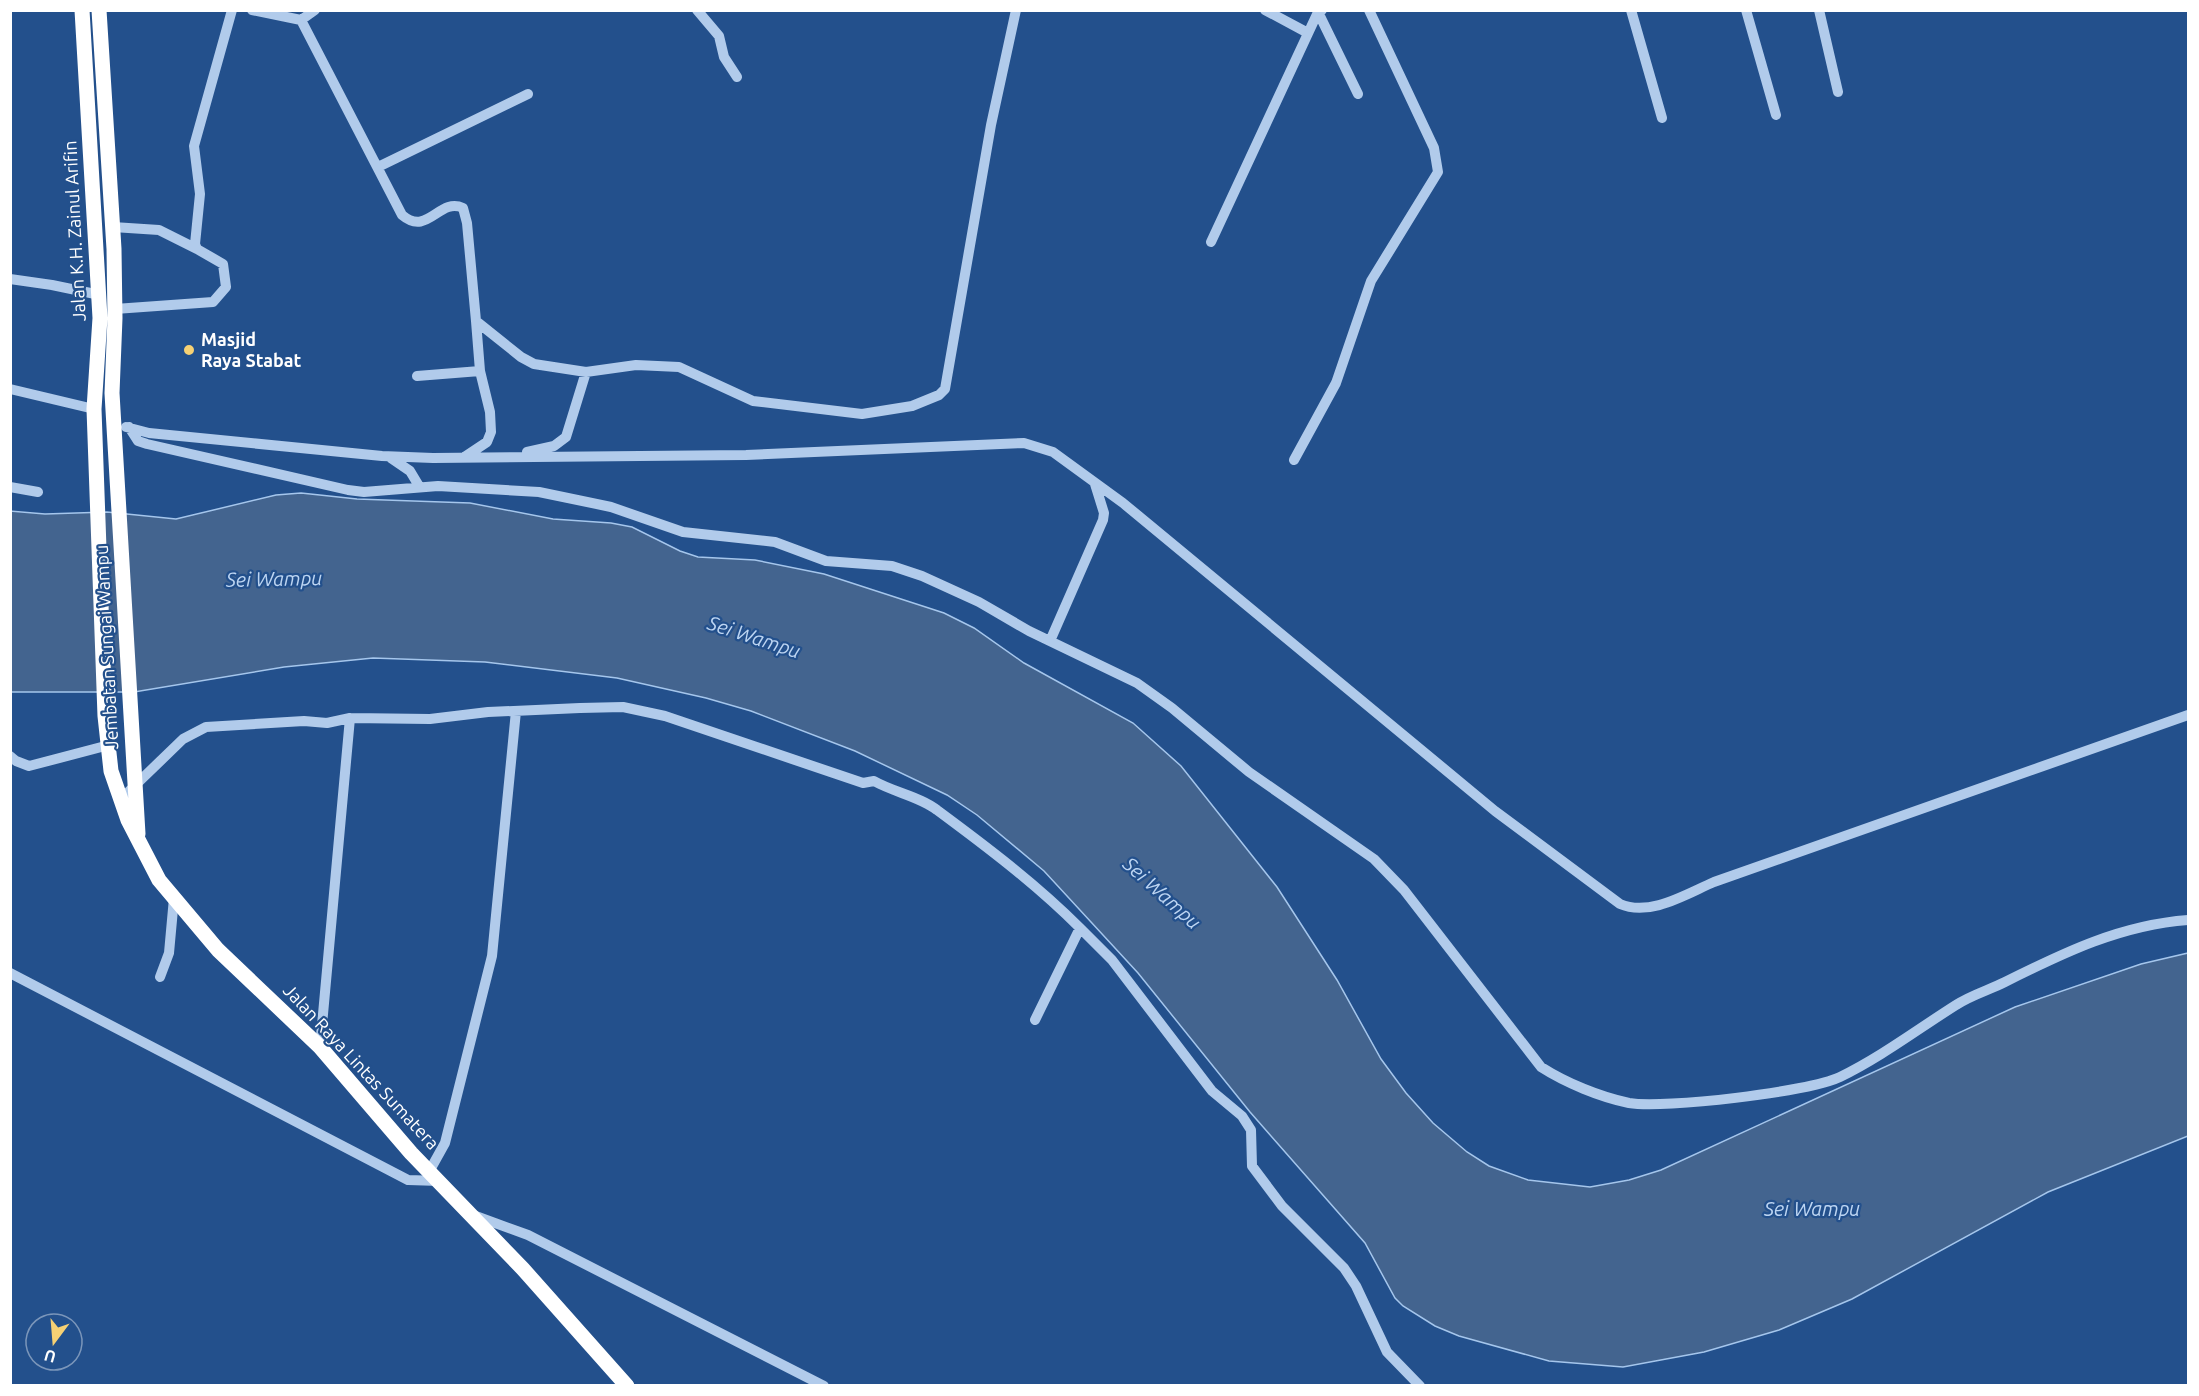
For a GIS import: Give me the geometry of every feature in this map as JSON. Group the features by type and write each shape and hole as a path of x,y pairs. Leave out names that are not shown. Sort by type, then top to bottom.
{"highway":[{"name":"Jalan K.H. Zainul Arifin","path":"82,10 110,299 98,364 94,409 96,449"},
{"name":"Jalan K.H. Zainul Arifin","path":"99,10 113,227 110,299 112,393 122,425 115,449"},
{"name":"Jembatan Sungai Wampu","path":"96,449 105,716"},
{"name":"Jembatan Sungai Wampu","path":"115,449 138,844"},
{"name":"Jalan Raya Lintas Sumatera","path":"105,716 111,771 121,800 138,844 174,898 218,950 320,1047 411,1153 435,1175 627,1386"}],"street":[{"path":"197,249 195,240 200,194 194,146 232,10"},
{"path":"252,10 302,20 315,10"},
{"path":"697,10 719,36 724,57 737,76"},
{"path":"476,321 528,362 586,372 636,365 672,366 690,371 746,400 855,414 912,406 939,395 946,386 953,353 991,125 1016,10"},
{"path":"1265,10 1308,33"},
{"path":"1294,460 1336,383 1371,281 1438,172 1434,148 1369,10"},
{"path":"1631,10 1662,118"},
{"path":"1746,10 1776,115"},
{"path":"1819,10 1838,92"},
{"path":"1211,242 1319,11"},
{"path":"1319,11 1358,94"},
{"path":"302,20 402,214 412,222 423,222 454,206 463,208 468,223 480,371 490,411 491,432 487,442 465,457"},
{"path":"378,167 528,94"},
{"path":"10,279 52,285 110,299 213,302 226,288 223,264 197,249 159,230 113,227"},
{"path":"417,375 480,371"},
{"path":"512,456 554,446 566,436 586,372"},
{"path":"10,389 94,409"},
{"path":"122,425 149,433 382,456 746,455 1023,443 1053,452 1312,657 1495,811 1620,904 1630,908 1661,904 1769,863 2188,715"},
{"path":"122,425 138,441 147,444 348,490 379,491 419,486 472,486 539,492 611,507 683,532 775,542 826,561 892,566 922,576 979,602 1050,641 1137,683 1173,708 1249,772 1374,859 1404,890 1533,1059 1551,1073 1574,1084 1629,1103 1704,1101 1824,1083 1851,1071 1958,1003 2090,941 2145,925 2188,920"},
{"path":"382,456 398,461 410,471 419,486"},
{"path":"1050,641 1103,520 1104,513 1095,483"},
{"path":"10,487 38,492"},
{"path":"121,800 136,788 183,739 206,727 304,721 327,723 350,718 430,719 516,711 623,707 665,717 863,783 874,780 888,789 936,808 1012,866 1112,960 1212,1091 1242,1116 1251,1130 1252,1166 1282,1206 1344,1268 1356,1286 1387,1352 1420,1386"},
{"path":"10,973 408,1180 435,1175 492,956 516,711"},
{"path":"320,1047 350,718"},
{"path":"10,756 16,762 29,766 109,745"},
{"path":"160,977 169,953 174,898"},
{"path":"1035,1020 1080,928"},
{"path":"470,1214 528,1235 824,1386"}],"water":[{"name":"Sei Wampu","path":"301,493 357,499 470,503 553,519 611,523 632,527 680,551 698,557 755,560 824,574 944,613 974,628 1024,663 1133,723 1181,766 1277,887 1337,980 1381,1059 1406,1093 1433,1123 1467,1152 1489,1166 1528,1180 1590,1187 1629,1180 1661,1170 2015,1007 2141,964 2188,953 2188,1136 2048,1192 1852,1299 1779,1330 1704,1352 1623,1367 1549,1361 1459,1336 1435,1326 1403,1306 1395,1298 1365,1243 1250,1112 1138,973 1044,871 977,815 947,795 855,751 751,711 706,698 617,678 485,662 373,658 284,667 134,692 11,692 10,511 45,514 107,512 176,519 276,495"}],"place":[{"name":"Masjid Raya Stabat","path":"189,350"}]}
